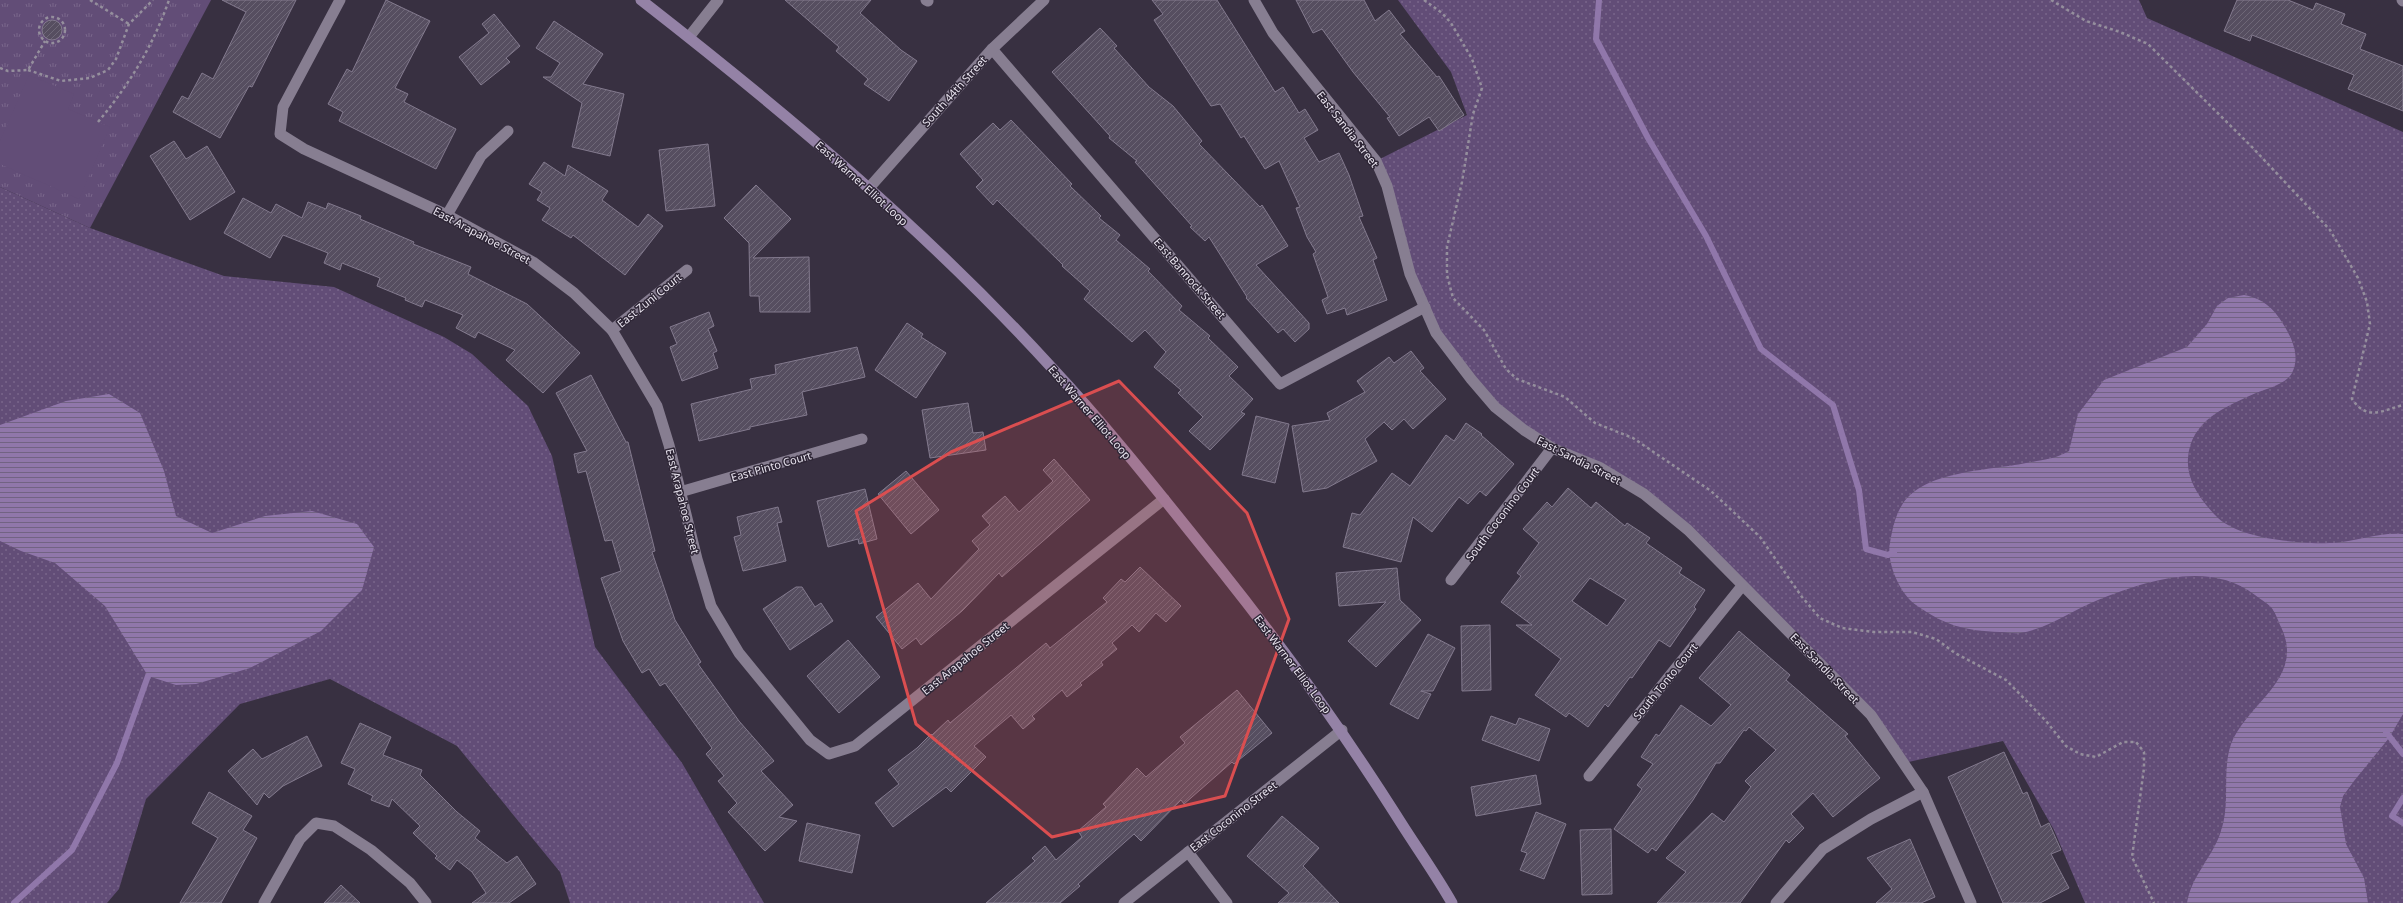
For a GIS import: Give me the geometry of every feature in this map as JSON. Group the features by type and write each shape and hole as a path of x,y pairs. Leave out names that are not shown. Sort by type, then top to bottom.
{"main road":[{"name":"East Warner Elliot Loop","path":"641,0 731,70 869,188 972,286 1053,368 1164,499 1255,613 1342,730 1452,903"}],"street":[{"name":"East Arapahoe Street","path":"340,0 283,108 280,134 304,149 447,215 533,262 574,293 612,330 657,406 669,445 680,492 711,606 743,658 810,740 829,754 855,746 1164,499"},
{"path":"689,37 718,0"},
{"name":"South 44th Street","path":"869,188 992,48 1044,0"},
{"name":"East Sandia Street","path":"1254,0 1273,33 1376,161 1387,186 1410,274 1436,333 1495,407 1524,430 1552,448 1599,467 1644,494 1688,530 1871,716 1923,792 1971,903"},
{"name":"East Bannock Street","path":"992,48 1280,384 1425,306"},
{"path":"447,215 481,156 508,131"},
{"name":"East Zuni Court","path":"612,330 687,270"},
{"name":"East Pinto Court","path":"680,492 862,439"},
{"name":"South Coconino Court","path":"1451,580 1478,547 1552,448"},
{"name":"South Tonto Court","path":"1589,776 1742,586"},
{"name":"East Coconino Street","path":"1124,903 1342,730"},
{"path":"1776,903 1823,849 1871,819 1923,792"},
{"path":"264,903 300,839 316,823 334,826 371,850 410,883 426,903"},
{"path":"1188,852 1227,903"}],"path":[{"path":"90,0 129,24"},
{"path":"0,68 8,71 28,70 61,81 90,78 108,70 116,59 129,24 153,0"},
{"path":"98,122 136,71 158,32 170,0"},
{"path":"1424,0 1442,13 1451,23 1472,59 1482,88 1473,114 1462,182 1447,247 1447,275 1453,298 1484,330 1506,369 1517,379 1565,397 1595,423 1633,438 1711,491 1760,537 1798,592 1820,618 1842,628 1874,632 1912,632 1936,639 1955,653 2006,680 2046,721 2066,746 2080,754 2096,757 2123,742 2136,742 2144,752 2144,768 2132,857 2154,903"},
{"path":"2051,0 2086,21 2120,32 2148,44 2252,147 2330,230 2358,278 2367,302 2370,324 2352,399 2358,409 2370,414 2403,405"},
{"path":"53,16 63,22 65,33 61,41 51,44 45,41 40,38 38,28 42,20 53,16"},
{"path":"28,70 45,41"}],"highlighted area":[{"path":"1119,381 1247,513 1289,619 1225,796 1052,837 916,724 856,511 951,452"}],"green space":[{"path":"0,0 211,0 90,228 0,187"},
{"path":"1398,0 2139,0 2147,18 2403,132 2403,903 2085,903 2054,830 2003,741 1904,763 1871,715 1644,494 1552,448 1495,407 1436,333 1376,161 1467,115 1451,72"},
{"path":"29,75 74,94 68,109 110,127 79,199 0,164 0,141"},
{"path":"0,187 90,228 224,276 334,287 444,337 472,354 528,406 552,456 595,647 682,763 764,903 570,903 560,872 457,746 330,679 240,704 146,799 119,889 107,903 0,903"}],"shaded area":[{"path":"2244,295 2264,302 2273,310 2281,321 2291,338 2295,355 2294,367 2289,377 2276,386 2244,398 2212,416 2203,424 2191,445 2188,458 2188,467 2192,483 2196,491 2218,518 2242,531 2257,536 2306,543 2334,543 2377,535 2403,534 2403,714 2389,738 2343,796 2340,807 2346,844 2364,878 2368,903 2187,903 2189,893 2197,875 2213,849 2224,821 2226,802 2226,771 2229,751 2236,735 2246,720 2270,692 2280,677 2286,662 2287,645 2280,625 2271,607 2265,602 2237,584 2218,578 2198,576 2178,577 2157,580 2117,593 2089,604 2040,628 2030,631 2015,633 1976,630 1955,626 1936,618 1916,605 1910,600 1900,586 1892,568 1890,559 1890,543 1896,519 1902,505 1912,493 1941,478 2048,459 2069,451 2078,414 2104,380 2187,347 2207,324 2217,306 2228,298"},
{"path":"109,394 140,413 164,471 176,516 212,533 265,516 312,511 357,524 374,547 362,590 321,631 250,668 196,684 176,685 148,676 105,606 55,563 21,551 0,541 0,425 66,401"}],"building":[{"path":"222,0 296,0 252,87 249,86 220,138 173,112 182,96 188,99 202,73 213,79 246,12"},
{"path":"386,0 430,21 395,88 408,94 404,102 456,129 436,169 339,121 343,112 328,104 347,69 352,72"},
{"path":"785,0 871,0 860,13 901,50 917,61 889,101 864,84 868,79 836,51 839,47"},
{"path":"1152,0 1217,0 1275,92 1283,87 1299,113 1305,109 1318,130 1304,138 1319,162 1339,153 1349,175 1363,216 1359,217 1377,258 1373,260 1387,300 1347,315 1345,308 1327,314 1322,300 1328,297 1313,254 1316,252 1307,237 1296,208 1300,207 1279,161 1265,169 1244,136 1241,138 1220,104 1211,106 1154,20 1163,14"},
{"path":"1296,0 1364,0 1375,21 1389,10 1405,31 1400,34 1437,77 1439,76 1464,115 1439,131 1429,117 1399,136 1387,118 1390,117 1353,72 1322,29 1313,33"},
{"path":"2237,0 2288,0 2313,10 2316,3 2345,14 2341,24 2366,34 2360,49 2403,66 2403,111 2348,89 2354,75 2252,35 2250,41 2224,31"},
{"path":"494,14 520,46 506,58 510,62 481,85 459,57 489,33 482,24"},
{"path":"52,20 59,23 62,30 59,37 52,40 45,37 42,30 45,23"},
{"path":"554,21 603,54 583,84 624,94 610,156 572,147 582,103 543,77 551,77 560,63 536,48"},
{"path":"1100,28 1117,46 1114,48 1149,87 1173,106 1202,141 1199,144 1260,207 1262,205 1288,246 1256,265 1309,323 1309,329 1295,342 1283,329 1278,333 1246,298 1247,297 1209,237 1205,241 1190,227 1192,226 1135,162 1137,161 1109,138 1110,136 1052,72"},
{"path":"1011,120 1072,184 1070,186 1101,216 1099,218 1120,235 1116,240 1150,269 1148,271 1182,306 1179,310 1210,336 1208,338 1238,367 1229,376 1253,399 1241,412 1245,414 1210,450 1189,431 1203,417 1178,393 1181,390 1154,367 1166,352 1145,330 1132,342 1084,299 1090,291 1062,266 1063,265 997,200 993,205 976,187 983,180 960,154 993,123 1000,130"},
{"path":"174,141 186,159 207,146 235,192 190,220 150,156"},
{"path":"708,144 715,206 666,211 659,150"},
{"path":"544,162 565,176 568,165 608,191 602,200 638,227 648,214 663,226 625,275 573,235 571,238 542,220 550,208 537,200 542,192 529,184"},
{"path":"756,185 791,219 753,258 809,257 810,312 760,312 759,296 750,296 749,243 724,218"},
{"path":"243,198 271,213 276,204 302,218 308,202 326,209 328,203 361,216 360,219 414,242 413,244 471,267 468,274 527,304 580,353 543,393 506,360 515,350 478,332 475,338 456,328 463,315 425,300 422,307 405,300 406,298 377,286 380,278 342,263 340,270 324,263 328,253 283,235 270,258 224,233"},
{"path":"709,312 714,326 708,329 717,351 713,353 718,368 682,381 670,347 677,344 670,327"},
{"path":"907,323 923,334 921,337 946,353 916,398 875,370"},
{"path":"857,347 865,377 802,392 807,415 750,427 750,429 699,441 691,404 752,389 750,379 776,374 775,365"},
{"path":"1411,351 1424,368 1420,371 1446,399 1413,429 1404,419 1392,430 1384,422 1365,439 1377,461 1327,488 1303,492 1292,426 1330,420 1327,413 1365,392 1357,381 1389,357 1394,363"},
{"path":"591,375 626,442 628,442 655,551 652,552 675,620 701,662 698,664 739,721 774,761 761,771 793,805 779,817 797,821 765,851 728,812 737,803 718,781 724,776 706,754 712,748 665,683 660,686 649,669 642,673 623,641 601,578 621,571 612,540 605,541 586,471 578,473 574,454 587,451 556,393"},
{"path":"968,403 973,433 983,432 986,450 930,458 922,410"},
{"path":"1256,416 1289,424 1275,483 1242,475"},
{"path":"1466,423 1482,434 1481,435 1514,464 1486,496 1480,491 1468,504 1459,497 1432,532 1413,517 1401,562 1343,547 1352,513 1360,515 1392,473 1410,486 1446,435 1454,441"},
{"path":"1054,459 1090,500 1002,577 999,573 962,611 921,645 916,638 902,649 876,617 918,583 931,599 979,549 972,541 990,525 982,516 1005,496 1019,512 1053,481 1043,470"},
{"path":"906,471 939,510 911,534 878,494"},
{"path":"1568,488 1591,508 1596,502 1625,526 1627,523 1650,538 1646,543 1682,568 1679,573 1705,590 1694,607 1696,609 1670,647 1659,640 1632,678 1630,677 1608,707 1605,704 1588,727 1569,713 1566,717 1535,695 1561,659 1516,625 1532,625 1501,602 1521,576 1517,573 1539,543 1523,529 1547,502 1552,507","holes":["1590,578 1626,600 1607,626 1572,601"]},
{"path":"865,489 877,539 859,544 858,539 828,547 817,501"},
{"path":"778,507 782,522 777,523 786,561 743,571 734,537 741,535 737,517"},
{"path":"1140,567 1181,606 1166,622 1156,613 1139,632 1132,625 1112,643 1117,649 1101,662 1103,665 1080,683 1082,685 1067,697 1062,690 1032,716 1035,719 1023,729 1011,715 974,746 986,757 951,792 946,787 893,827 875,803 899,784 888,770 917,748 948,720 950,723 1046,643 1050,648 1107,602 1103,598 1121,579 1125,582"},
{"path":"1397,568 1400,600 1421,620 1376,667 1348,641 1386,602 1339,606 1336,573"},
{"path":"796,587 802,587 815,607 821,603 833,621 790,650 763,609"},
{"path":"1490,625 1491,690 1462,691 1461,626"},
{"path":"1739,631 1790,675 1786,680 1848,734 1845,736 1880,778 1833,817 1813,793 1791,814 1804,828 1789,843 1786,840 1740,903 1657,903 1686,872 1666,858 1712,813 1724,822 1751,787 1745,781 1776,750 1749,727 1746,731 1744,730 1720,763 1716,763 1693,800 1656,851 1652,848 1648,853 1614,829 1642,789 1637,785 1653,764 1641,757 1656,734 1659,736 1681,705 1711,726 1731,705 1699,678"},
{"path":"1428,634 1455,648 1433,691 1421,691 1431,694 1418,719 1390,704"},
{"path":"848,640 880,677 839,713 807,676"},
{"path":"1237,690 1272,733 1234,764 1232,762 1184,804 1181,800 1141,841 1134,834 1078,884 1080,886 1060,903 986,903 1035,861 1032,858 1045,846 1056,860 1082,837 1078,831 1106,807 1103,804 1137,768 1146,777 1185,743 1180,737"},
{"path":"1491,716 1516,725 1519,718 1550,729 1539,761 1482,740"},
{"path":"360,723 391,737 383,755 422,770 420,775 457,812 480,831 475,838 507,863 517,856 536,884 509,903 472,903 486,893 472,872 457,860 450,870 435,858 437,856 413,833 420,826 392,799 389,807 371,800 373,796 348,784 355,769 341,763"},
{"path":"307,736 322,766 283,786 269,798 264,793 257,805 228,771 253,749 262,759"},
{"path":"2004,752 2023,794 2027,792 2041,827 2049,823 2061,850 2051,854 2069,888 2040,903 2003,903 1948,777"},
{"path":"1536,775 1541,804 1476,816 1471,787"},
{"path":"209,792 252,816 243,830 257,838 221,903 180,903 218,838 192,823"},
{"path":"1536,812 1566,824 1544,879 1520,870 1527,853 1521,851"},
{"path":"1282,816 1319,848 1303,866 1339,903 1278,903 1289,893 1247,856"},
{"path":"807,823 860,835 852,873 799,861"},
{"path":"1611,829 1612,894 1582,895 1580,830"},
{"path":"1910,839 1935,897 1921,903 1876,903 1892,889 1867,858"},
{"path":"341,885 360,903 324,903"}],"waterway":[{"path":"1599,0 1596,39 1648,138 1706,236 1761,349 1833,405 1859,490 1866,549 1888,555 1894,552"},
{"path":"14,903 72,850 117,763 148,676"},
{"path":"2386,732 2403,754"},
{"path":"2403,798 2392,816 2403,823"}]}
